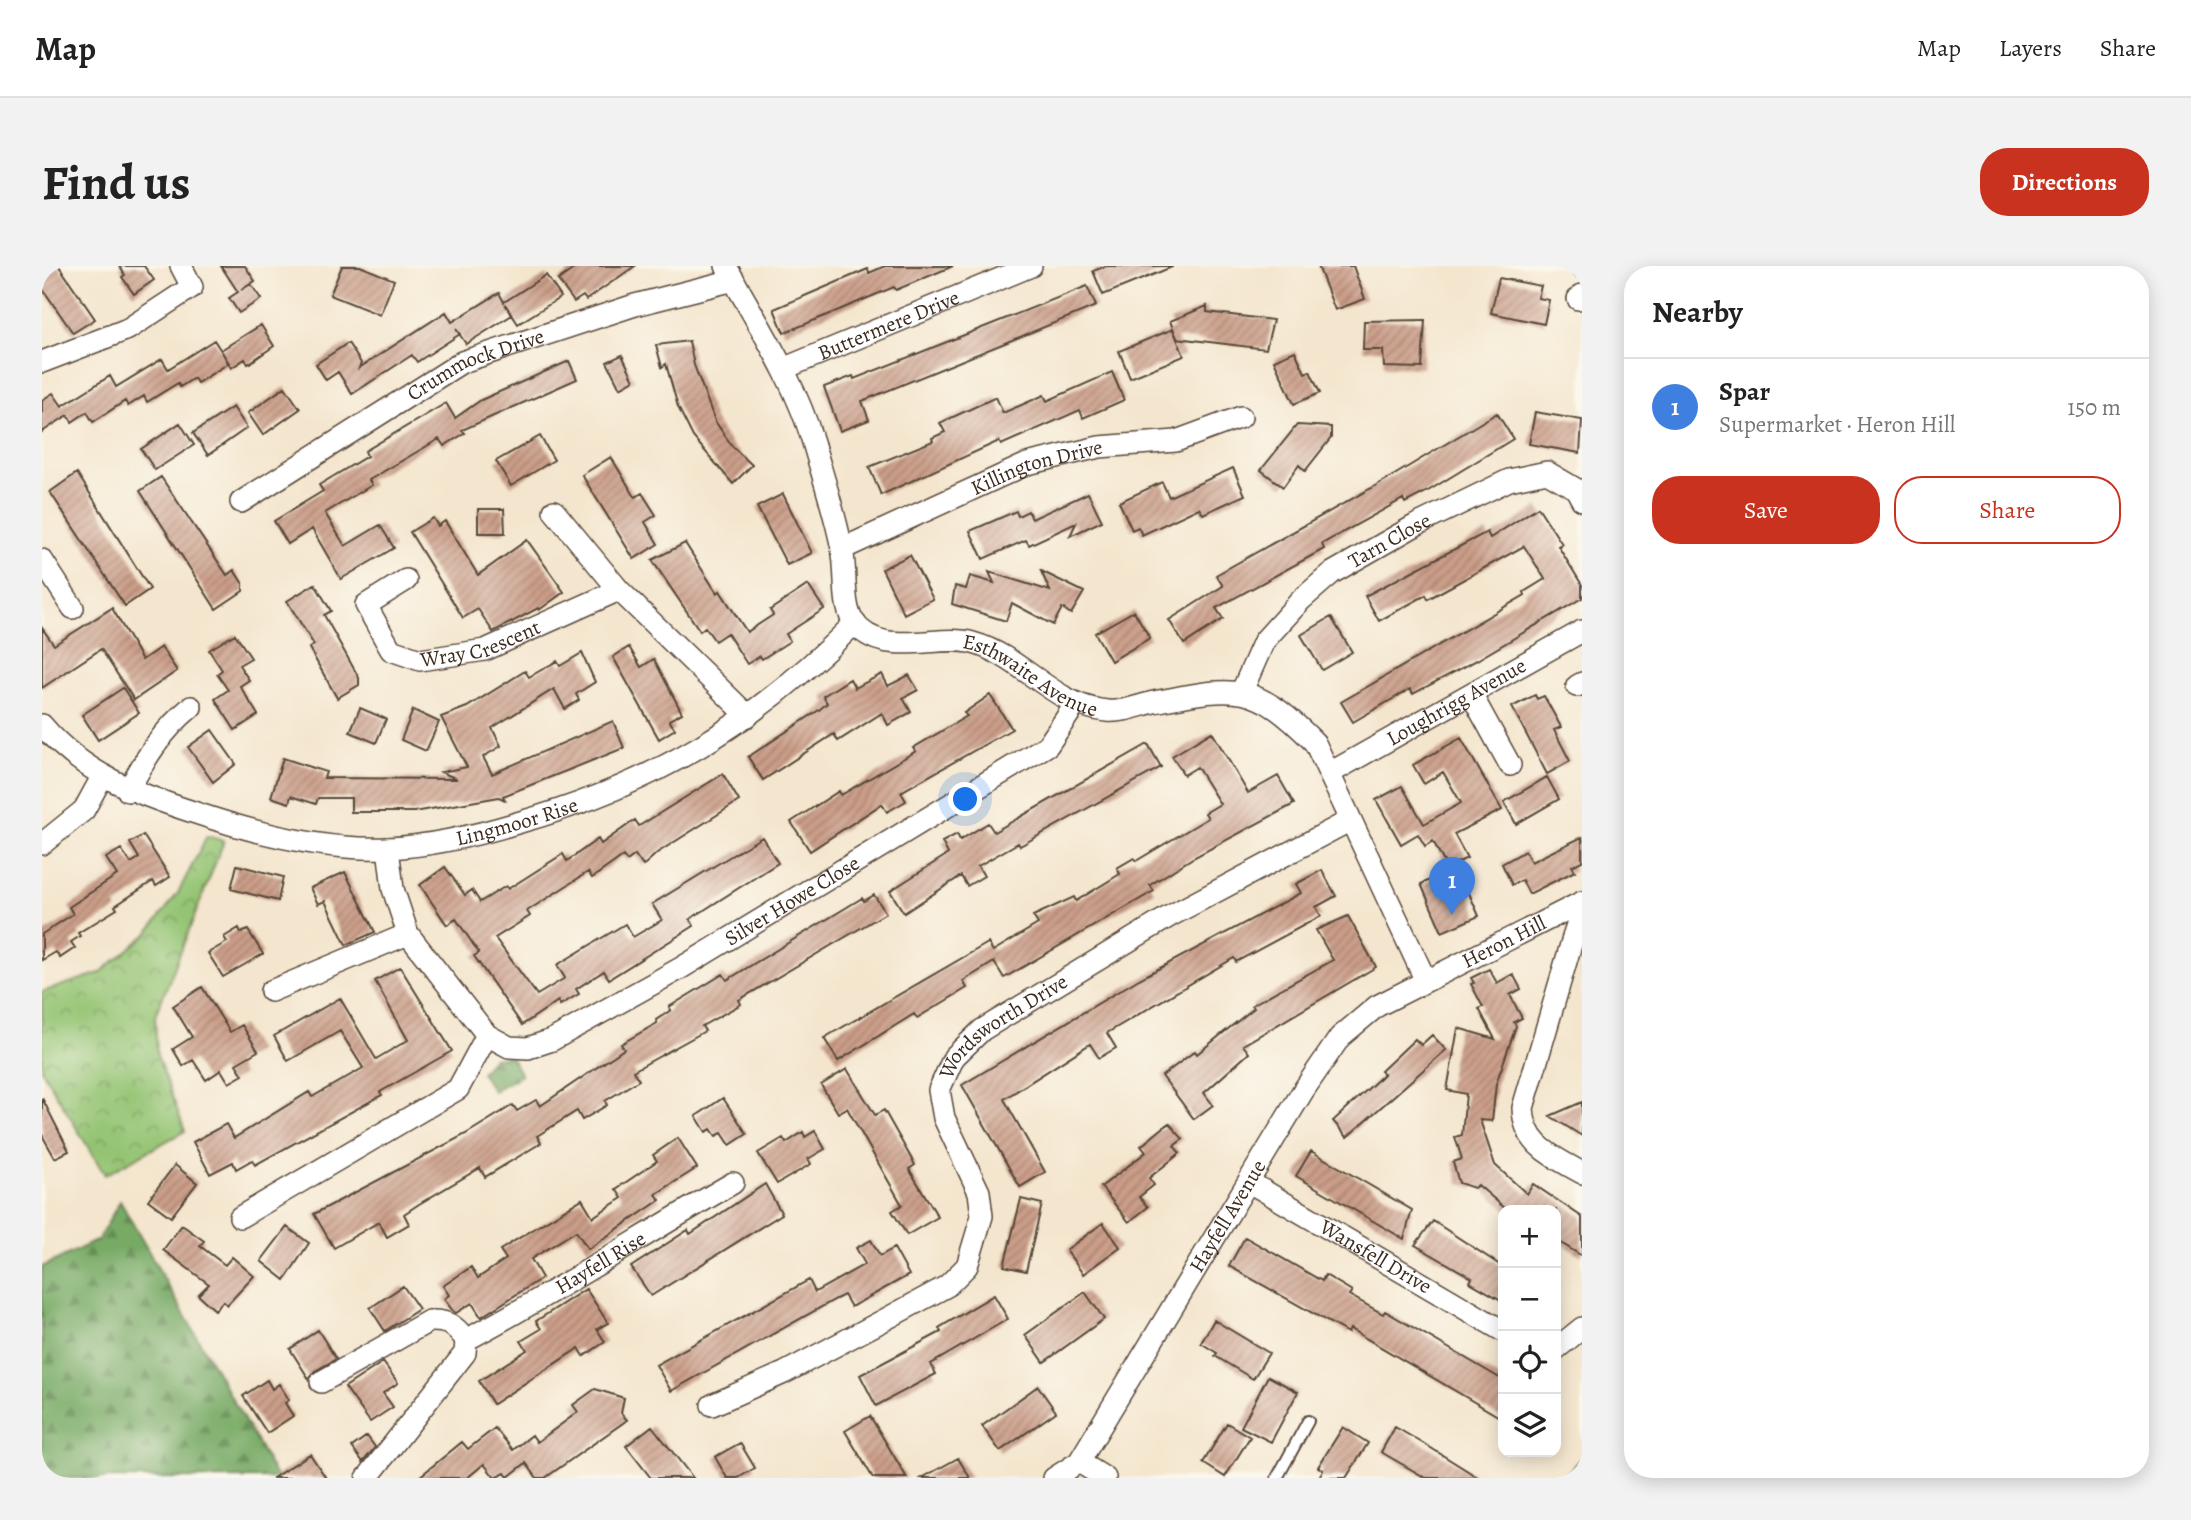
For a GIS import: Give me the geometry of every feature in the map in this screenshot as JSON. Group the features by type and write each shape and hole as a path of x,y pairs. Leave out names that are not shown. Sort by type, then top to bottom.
{"street":[{"path":"44,356 86,348 128,329 192,287 181,266"},
{"name":"Buttermere Drive","path":"785,368 1031,266"},
{"path":"730,273 785,368 812,439 842,549 846,607 855,623"},
{"name":"Crummock Drive","path":"240,502 462,362 730,273"},
{"name":"Killington Drive","path":"842,549 1027,464 1099,447 1176,441 1241,417"},
{"name":"Tarn Close","path":"1242,691 1264,641 1301,600 1332,573 1416,524 1509,480 1547,472 1576,489 1582,500"},
{"path":"554,511 619,590 748,716"},
{"path":"42,562 72,608"},
{"name":"Wray Crescent","path":"406,580 366,605 391,650 420,660 485,650 619,590"},
{"name":"Esthwaite Avenue","path":"855,623 880,640 917,645 958,638 994,649 1074,705 1110,712 1219,689 1242,691 1285,712 1315,743 1331,773 1349,821 1425,979"},
{"name":"Lingmoor Rise","path":"42,726 102,777 128,791 225,823 320,843 388,848 482,833 582,802 681,759 748,716 802,674 855,623"},
{"name":"Loughrigg Avenue","path":"1331,773 1582,631"},
{"path":"1471,694 1510,765"},
{"name":"Silver Howe Close","path":"487,1035 498,1044 509,1047 528,1048 540,1044 681,968 1048,745 1074,705"},
{"path":"128,791 152,747 170,724 191,707"},
{"path":"42,844 84,810 102,777"},
{"name":"Wordsworth Drive","path":"712,1405 784,1373 898,1313 947,1286 967,1266 982,1216 979,1192 944,1118 939,1090 954,1056 982,1030 1170,916 1349,821"},
{"path":"240,1217 444,1100 458,1089 470,1072 487,1035 408,934 393,890 388,848"},
{"name":"Heron Hill","path":"1425,979 1582,905"},
{"name":"Heron Hill","path":"1582,905 1523,1108 1524,1124 1535,1145 1582,1173"},
{"path":"271,991 408,934"},
{"name":"Hayfell Avenue","path":"1054,1478 1079,1462 1340,1037 1377,1006 1425,979"},
{"name":"Wansfell Drive","path":"1249,1182 1498,1328"},
{"name":"Hayfell Rise","path":"466,1339 523,1310 620,1248 733,1183"},
{"path":"321,1382 429,1321 444,1321 457,1328 466,1339 465,1353 376,1475"},
{"path":"1561,1345 1582,1328"},
{"path":"1079,1462 1105,1478"}],"lane":[{"path":"1277,1478 1308,1420"}],"green space":[{"path":"207,836 224,841 155,1017 157,1055 185,1131 105,1175 42,1071 42,992 100,973 147,934 178,893"},
{"path":"510,1056 521,1075 493,1091 481,1072 493,1058"},
{"path":"120,1201 277,1478 42,1478 42,1267 98,1240"},
{"path":"1582,1458 1582,1478 1563,1478"}],"building":[{"path":"42,266 59,266 95,319 73,333 42,288"},
{"path":"119,266 144,266 154,280 134,294 122,277 125,275"},
{"path":"221,266 245,266 255,281 241,290 251,284 261,299 239,313 229,298 238,292"},
{"path":"342,266 360,266 394,280 380,315 330,295"},
{"path":"578,266 635,266 586,300 583,296 574,302 558,280"},
{"path":"885,266 953,266 896,290 894,287 784,333 774,309 868,269 869,273"},
{"path":"1106,266 1172,267 1103,295 1093,271"},
{"path":"1318,266 1353,266 1365,299 1335,310"},
{"path":"546,275 561,297 518,324 505,304 512,315 466,344 460,334 417,362 412,355 352,394 338,372 326,380 316,364 348,343 361,363 359,368 446,312 452,322 499,293 504,302"},
{"path":"1499,278 1541,286 1538,298 1549,300 1544,324 1491,313"},
{"path":"1087,286 1096,306 862,401 869,420 840,431 824,387 853,376 854,379"},
{"path":"1207,306 1207,312 1273,320 1266,349 1177,338 1170,321"},
{"path":"1425,320 1422,368 1384,367 1383,350 1363,350 1364,321"},
{"path":"261,325 274,346 248,364 245,359 231,368 221,350"},
{"path":"1173,329 1184,356 1130,378 1119,351"},
{"path":"214,340 229,363 197,383 194,378 180,387 178,383 147,402 144,396 128,406 125,401 93,422 87,412 72,422 68,415 42,432 42,400 53,393 62,406 110,376 116,387 162,359 168,369"},
{"path":"689,341 694,365 715,421 732,446 752,465 733,484 693,437 678,407 666,364 662,367 656,345"},
{"path":"1295,351 1305,373 1310,371 1320,393 1294,404 1274,360"},
{"path":"622,355 634,380 620,388 607,362"},
{"path":"569,361 577,379 462,430 465,433 444,446 439,439 369,480 372,485 325,513 345,546 380,525 394,548 341,579 312,529 288,544 274,521 323,491 319,485 367,456 365,451 446,403 455,418 481,400"},
{"path":"1112,372 1124,400 1083,418 1080,410 1001,445 999,441 881,495 869,467 933,441 932,438 945,432 940,423 996,397 1003,413 1044,395 1047,401"},
{"path":"285,387 300,409 263,435 248,413"},
{"path":"233,407 247,428 208,455 193,433"},
{"path":"1535,412 1582,420 1580,453 1529,444"},
{"path":"1497,413 1513,439 1428,491 1405,503 1403,499 1322,544 1324,549 1216,608 1223,619 1184,644 1169,620 1223,586 1216,575 1391,477"},
{"path":"180,423 194,445 155,470 141,449"},
{"path":"1297,425 1331,427 1331,438 1305,471 1299,465 1283,487 1261,470"},
{"path":"540,436 554,460 511,486 496,461"},
{"path":"611,457 635,497 642,493 656,515 645,522 658,544 634,559 582,475"},
{"path":"1233,468 1245,495 1203,514 1199,508 1142,535 1138,527 1132,530 1119,502 1162,482 1169,497"},
{"path":"77,473 150,589 125,606 50,492"},
{"path":"161,477 227,575 234,570 243,584 243,591 216,609 140,491"},
{"path":"1088,493 1102,521 1070,536 1076,523 1029,545 1026,540 983,559 970,531 1016,511 1018,516 1028,511 1032,519"},
{"path":"783,494 812,553 787,565 757,507"},
{"path":"1538,507 1562,544 1558,546 1582,585 1582,598 1477,660 1413,694 1410,689 1353,722 1341,702 1525,595 1524,592 1545,579 1524,546 1428,599 1426,595 1379,621 1365,596 1487,532 1490,538"},
{"path":"478,509 504,509 505,533 478,533"},
{"path":"433,518 438,526 445,521 478,575 527,540 564,592 539,610 538,608 493,632 478,609 463,618 410,532"},
{"path":"685,543 717,593 720,591 747,632 773,615 770,610 808,585 824,609 786,634 790,641 762,659 760,656 747,664 727,633 715,641 705,627 700,631 652,560"},
{"path":"910,555 933,599 904,614 882,569"},
{"path":"1041,571 1084,592 1071,614 1062,608 1053,625 1012,603 1006,621 952,604 955,586 966,589 970,576 994,583 989,572 1050,591"},
{"path":"315,584 331,611 324,615 359,678 359,685 337,698 309,648 314,645 287,601"},
{"path":"112,608 142,660 161,647 177,671 134,700 101,649 42,688 42,628 54,645"},
{"path":"1134,611 1150,638 1111,661 1095,633"},
{"path":"1331,617 1352,652 1322,670 1301,635"},
{"path":"235,634 251,658 239,665 249,680 240,686 258,715 235,730 215,699 228,690 217,674 222,670 209,650"},
{"path":"629,647 641,667 654,659 682,713 669,720 675,729 659,739 613,657"},
{"path":"582,653 595,682 576,694 579,700 565,709 554,689 492,728 501,746 483,757 492,774 613,721 624,748 503,796 505,800 499,797 414,812 351,812 351,798 318,798 316,804 291,796 289,803 271,797 283,758 326,772 324,778 457,779 441,772 467,767 441,717 467,707 525,671 529,677 557,661 560,666"},
{"path":"882,674 888,686 909,675 918,690 903,698 911,712 888,725 882,713 838,741 834,734 763,780 748,757 819,710 827,703 823,696 850,679 855,688"},
{"path":"123,688 139,713 98,740 82,715"},
{"path":"990,695 1012,729 901,792 906,801 887,812 882,804 810,851 791,822 839,791 841,795 916,751 913,748 967,716 964,713"},
{"path":"1535,695 1537,699 1544,696 1561,727 1554,730 1570,761 1547,774 1512,707"},
{"path":"360,708 386,719 376,743 350,732"},
{"path":"413,710 439,722 426,751 401,740"},
{"path":"212,730 236,764 213,782 188,747"},
{"path":"1212,732 1248,793 1278,776 1294,804 1191,859 1150,885 1154,891 1004,978 994,962 963,981 967,988 917,1018 914,1014 838,1061 824,1038 988,943 993,951 1038,924 1033,916 1074,897 1076,901 1120,874 1117,868 1134,858 1136,861 1208,818 1205,813 1220,804 1197,767 1184,775 1172,756"},
{"path":"1461,738 1502,810 1454,834 1467,858 1447,868 1433,841 1425,846 1418,834 1401,844 1376,800 1402,786 1424,824 1461,803 1443,772 1424,784 1413,765"},
{"path":"1148,744 1161,767 1020,846 1018,843 978,866 984,876 967,886 961,876 904,913 890,891 948,854 942,842 957,834 960,840 988,823 994,832"},
{"path":"723,774 739,801 657,853 643,866 635,855 627,861 623,856 592,878 588,872 527,911 530,916 495,938 537,995 565,978 557,965 625,924 633,937 662,920 652,904 762,837 778,863 690,919 694,926 609,979 604,971 576,989 579,994 560,1005 558,1001 522,1025 474,956 479,953 456,919 447,925 420,885 445,867 465,895 472,890 480,902 506,886 508,889 563,854 567,861 598,839 601,844 635,820 639,826"},
{"path":"1547,777 1559,799 1516,824 1504,802"},
{"path":"143,835 170,877 156,886 153,881 115,906 117,909 78,933 80,936 71,942 75,948 60,958 56,952 42,960 42,934 73,914 69,907 117,875 106,858 121,849 131,863 139,858 130,843"},
{"path":"1582,837 1582,861 1572,866 1575,871 1529,894 1522,880 1512,885 1502,864 1525,851 1531,862"},
{"path":"237,865 283,877 278,901 231,889"},
{"path":"1458,868 1479,916 1442,932 1421,884"},
{"path":"1322,870 1336,896 1316,907 1321,916 1236,962 1234,958 1107,1033 1116,1048 1099,1058 1090,1044 1004,1099 1045,1172 1020,1187 962,1085 1139,979 1301,893 1296,884"},
{"path":"345,872 375,932 346,945 325,901 318,904 310,888"},
{"path":"874,895 886,913 739,1000 741,1004 702,1026 705,1031 633,1071 639,1080 605,1101 607,1105 582,1120 577,1111 537,1136 541,1143 485,1177 480,1168 419,1204 404,1214 409,1224 387,1237 379,1222 334,1248 314,1214 466,1134 513,1105 517,1111 536,1100 540,1106 624,1049 621,1044 657,1023 656,1020 671,1010 669,1007 723,974 727,980 862,898 864,901"},
{"path":"1348,916 1376,967 1243,1045 1249,1053 1204,1093 1213,1105 1194,1119 1162,1076 1195,1051 1197,1054 1254,1008 1252,1005 1333,960 1316,930"},
{"path":"239,928 241,933 248,930 263,954 223,977 208,953 227,942 224,937"},
{"path":"400,967 452,1051 380,1092 382,1095 255,1165 252,1160 236,1169 233,1162 210,1174 193,1142 226,1124 234,1138 309,1092 312,1097 363,1068 340,1031 288,1061 274,1036 340,998 376,1059 408,1040 375,981"},
{"path":"1489,969 1497,983 1513,974 1521,989 1510,995 1522,1018 1514,1022 1516,1026 1496,1084 1492,1121 1480,1120 1495,1165 1527,1194 1533,1184 1582,1217 1582,1256 1561,1243 1561,1205 1501,1205 1478,1185 1474,1188 1459,1183 1453,1162 1462,1159 1455,1137 1462,1135 1466,1094 1447,1090 1458,1028 1495,1039 1479,1009 1483,1007 1471,984 1474,983 1471,978"},
{"path":"202,987 230,1032 242,1025 258,1051 236,1064 243,1075 229,1083 221,1070 206,1080 193,1060 183,1066 173,1049 192,1037 173,1006"},
{"path":"1432,1035 1446,1050 1347,1137 1333,1121 1384,1074 1381,1071 1415,1039 1421,1045"},
{"path":"847,1069 875,1115 884,1110 915,1165 909,1169 938,1217 907,1235 892,1211 902,1205 847,1108 838,1113 821,1085"},
{"path":"42,1098 69,1151 55,1158 42,1135"},
{"path":"723,1098 747,1134 730,1145 722,1133 716,1136 711,1129 706,1132 696,1116"},
{"path":"1582,1102 1582,1136 1550,1116"},
{"path":"1169,1123 1183,1139 1174,1146 1180,1153 1149,1178 1154,1185 1139,1197 1148,1207 1129,1222 1101,1187 1146,1152 1141,1146"},
{"path":"815,1131 825,1149 808,1159 811,1164 777,1184 758,1153 783,1138 786,1143 803,1132 805,1137"},
{"path":"678,1138 697,1168 656,1194 660,1200 588,1249 576,1231 531,1259 542,1278 481,1317 472,1303 456,1313 444,1299 449,1295 443,1286 471,1267 478,1278 506,1259 500,1250 582,1199 593,1217 622,1198 616,1189 657,1161 653,1155"},
{"path":"1311,1151 1412,1210 1404,1239 1296,1176"},
{"path":"175,1165 197,1183 171,1217 148,1200"},
{"path":"765,1184 782,1214 651,1296 631,1267 688,1230 690,1234"},
{"path":"1021,1199 1042,1204 1026,1271 1004,1266"},
{"path":"1433,1221 1498,1264 1498,1298 1470,1282 1472,1278 1415,1245"},
{"path":"1103,1223 1120,1247 1083,1274 1066,1250"},
{"path":"182,1225 204,1241 200,1246 225,1265 232,1257 254,1276 227,1305 223,1301 215,1310 198,1295 209,1284 163,1250"},
{"path":"287,1227 309,1243 285,1280 261,1261"},
{"path":"1245,1237 1322,1281 1325,1275 1352,1291 1349,1295 1383,1314 1385,1311 1498,1377 1498,1416 1350,1329 1348,1333 1229,1266"},
{"path":"871,1240 880,1256 894,1248 909,1275 851,1307 844,1295 671,1391 656,1365 809,1280 815,1292 865,1264 856,1248"},
{"path":"403,1286 419,1309 385,1331 370,1308"},
{"path":"586,1289 608,1323 597,1329 605,1342 584,1356 579,1348 493,1404 479,1381 527,1350 521,1341 541,1329 536,1321"},
{"path":"1085,1292 1104,1319 1044,1362 1025,1335"},
{"path":"994,1295 1008,1319 931,1364 936,1374 876,1406 860,1375 941,1332 939,1328"},
{"path":"1214,1320 1269,1353 1253,1379 1215,1356 1217,1353 1201,1343"},
{"path":"318,1330 336,1359 315,1371 309,1379 290,1349"},
{"path":"383,1362 398,1383 383,1393 393,1407 370,1422 345,1387"},
{"path":"1268,1376 1298,1392 1271,1442 1241,1427"},
{"path":"267,1380 272,1389 279,1384 289,1400 285,1403 293,1416 267,1433 243,1396"},
{"path":"1038,1386 1056,1412 1000,1451 982,1426"},
{"path":"595,1389 624,1398 621,1413 627,1420 545,1478 537,1478 526,1463 508,1477 505,1473 495,1478 484,1464 467,1478 418,1478 462,1442 468,1449 495,1428 513,1450 532,1435 537,1442 578,1412 573,1405"},
{"path":"870,1416 907,1478 873,1478 845,1431"},
{"path":"1227,1423 1250,1437 1225,1477 1203,1463"},
{"path":"652,1426 693,1478 651,1478 626,1446"},
{"path":"1343,1427 1368,1443 1346,1478 1319,1478 1323,1470 1318,1467"},
{"path":"1395,1427 1479,1478 1426,1478 1381,1452"},
{"path":"367,1436 375,1447 363,1462 352,1447"},
{"path":"740,1443 755,1468 738,1478 727,1478 715,1457"},
{"path":"310,1454 326,1478 273,1478"},
{"path":"958,1458 970,1478 922,1478"}],"place":[{"name":"Spar","path":"1452,915"}]}
